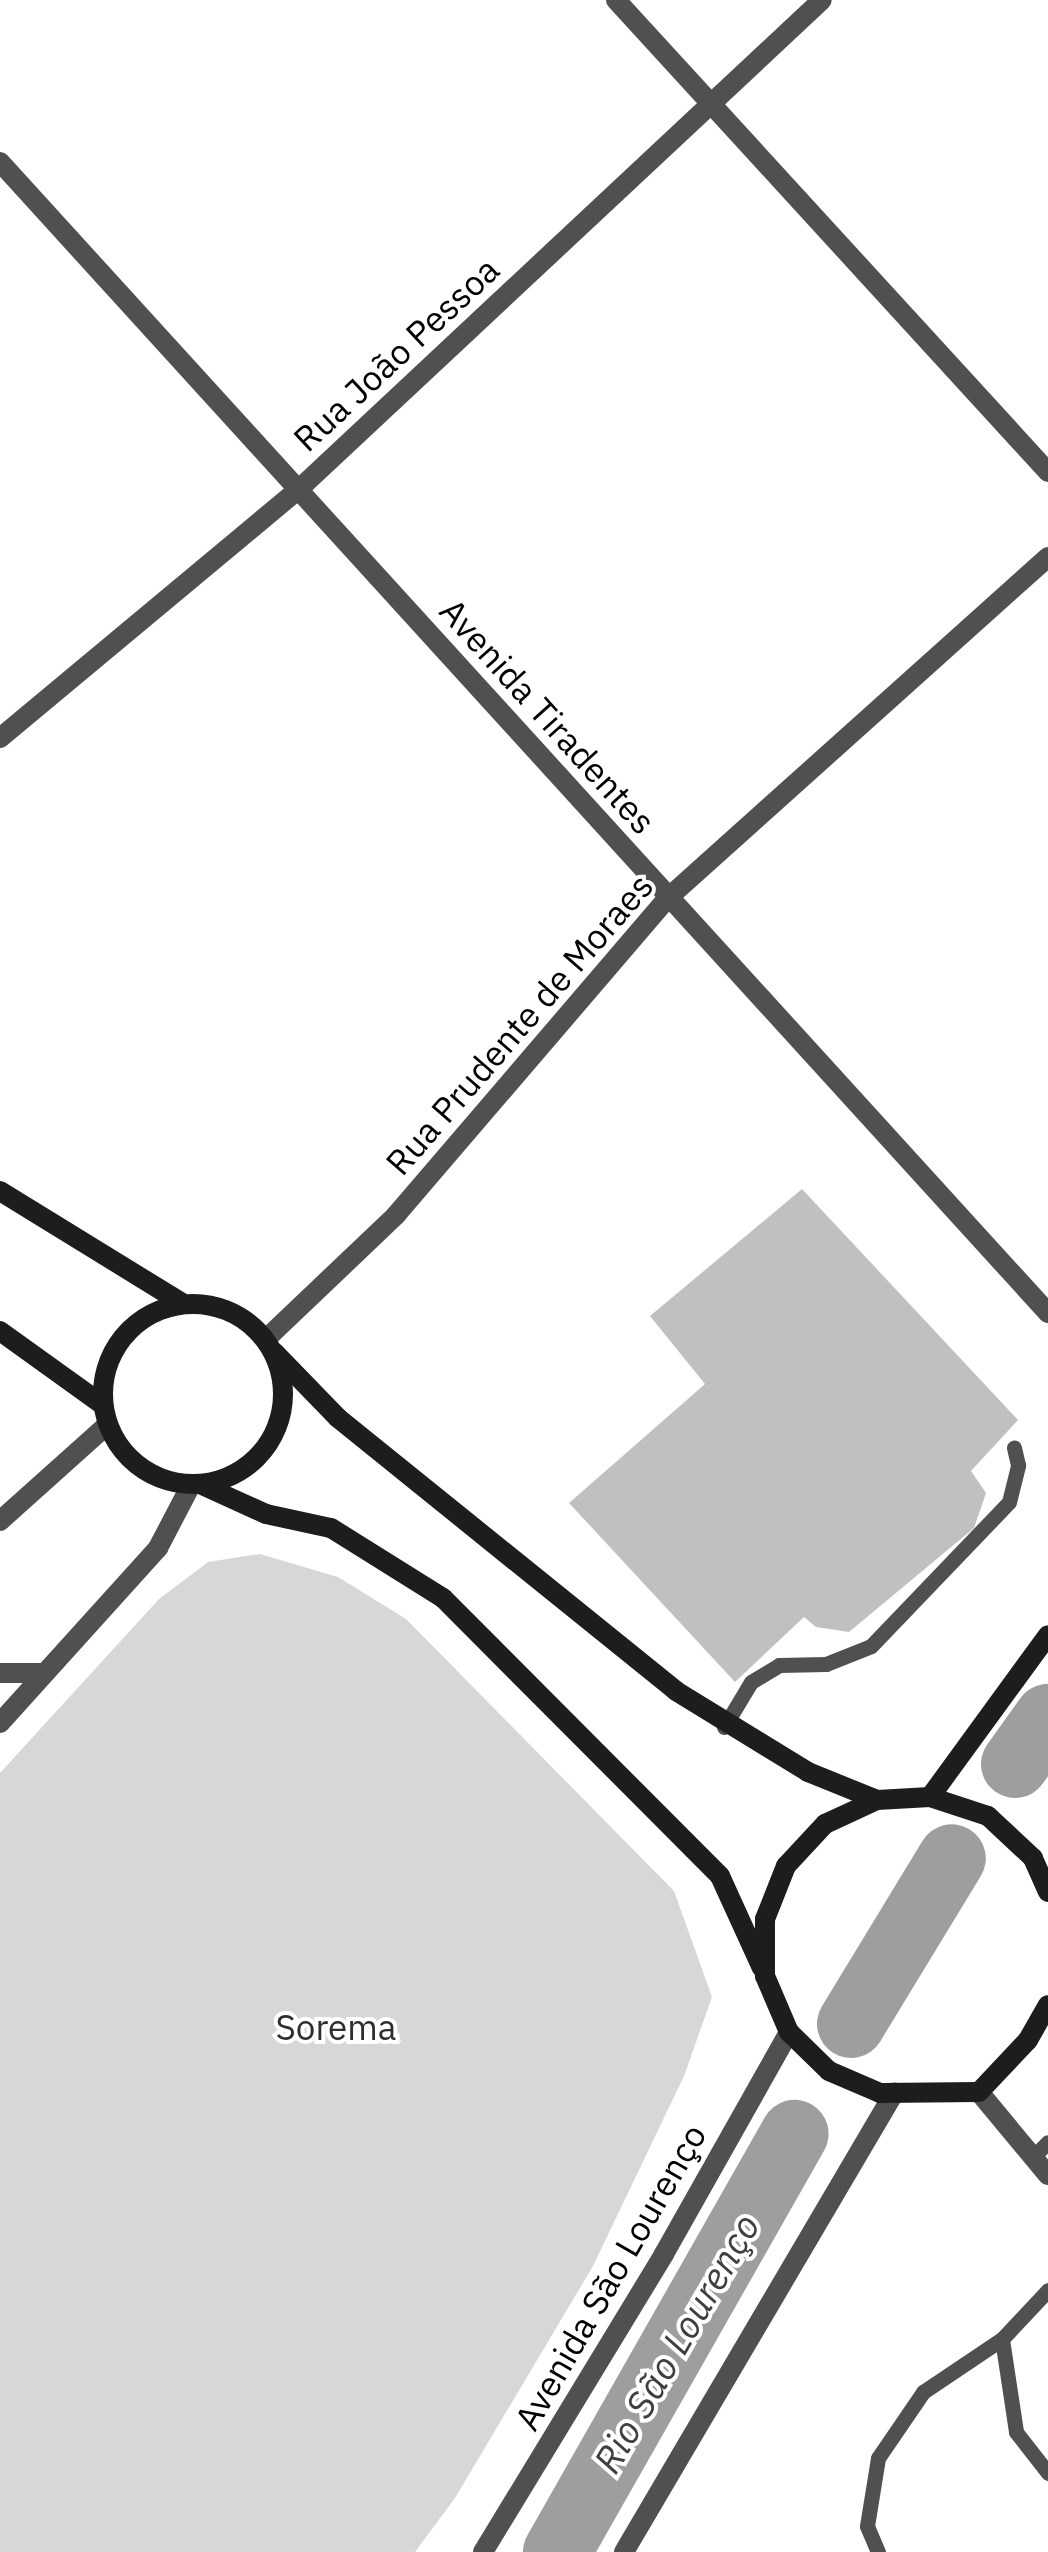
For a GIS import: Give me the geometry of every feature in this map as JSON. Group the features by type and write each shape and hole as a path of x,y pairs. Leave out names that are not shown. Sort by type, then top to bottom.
{"main road":[{"path":"0,1191 182,1303"},
{"path":"105,1415 109,1358 138,1320 182,1303 214,1304 243,1317 338,1418 724,1727 877,1800"},
{"path":"0,1330 105,1415 126,1456 155,1477 196,1485 266,1514 330,1528 443,1598 720,1876 789,2032 829,2071 894,2093 980,2092 1028,2040 1048,2005"},
{"path":"196,1485 243,1470 273,1438 284,1395 270,1345"},
{"path":"930,1797 1048,1635"},
{"path":"765,1976 765,1920 786,1866 825,1824 877,1800 930,1797 988,1816 1033,1858 1048,1892"}],"street":[{"path":"616,0 1048,472"},
{"name":"Rua João Pessoa","path":"0,738 298,490 822,0"},
{"name":"Avenida Tiradentes","path":"0,162 1048,1312"},
{"name":"Rua Prudente de Moraes","path":"270,1345 396,1215 670,897 1048,556"},
{"path":"0,1521 105,1415"},
{"path":"0,1723 158,1548 196,1485"},
{"path":"0,1673 44,1673"},
{"name":"Avenida São Lourenço","path":"483,2552 664,2254 789,2032"},
{"path":"980,2092 1040,2149 1048,2175"},
{"path":"624,2552 894,2093"}],"lane":[{"path":"724,1727 751,1682 778,1666 826,1664 871,1646 1009,1502 1018,1465 1014,1447"},
{"path":"878,2552 867,2526 878,2458 924,2392 1002,2340 1048,2290"},
{"path":"1002,2340 1016,2432 1048,2473"}],"green space":[{"name":"Sorema","path":"260,1554 338,1577 406,1619 674,1891 712,1997 684,2076 593,2266 455,2498 415,2552 0,2552 0,1773 159,1599 208,1562"}],"building":[{"path":"802,1189 1018,1420 971,1471 986,1493 974,1528 849,1632 816,1627 804,1617 735,1682 569,1503 705,1384 650,1316"}],"waterway":[{"name":"Rio São Lourenço","path":"1015,1764 1048,1718"},
{"name":"Rio São Lourenço","path":"851,2024 952,1858"},
{"name":"Rio São Lourenço","path":"557,2552 794,2134"}]}
